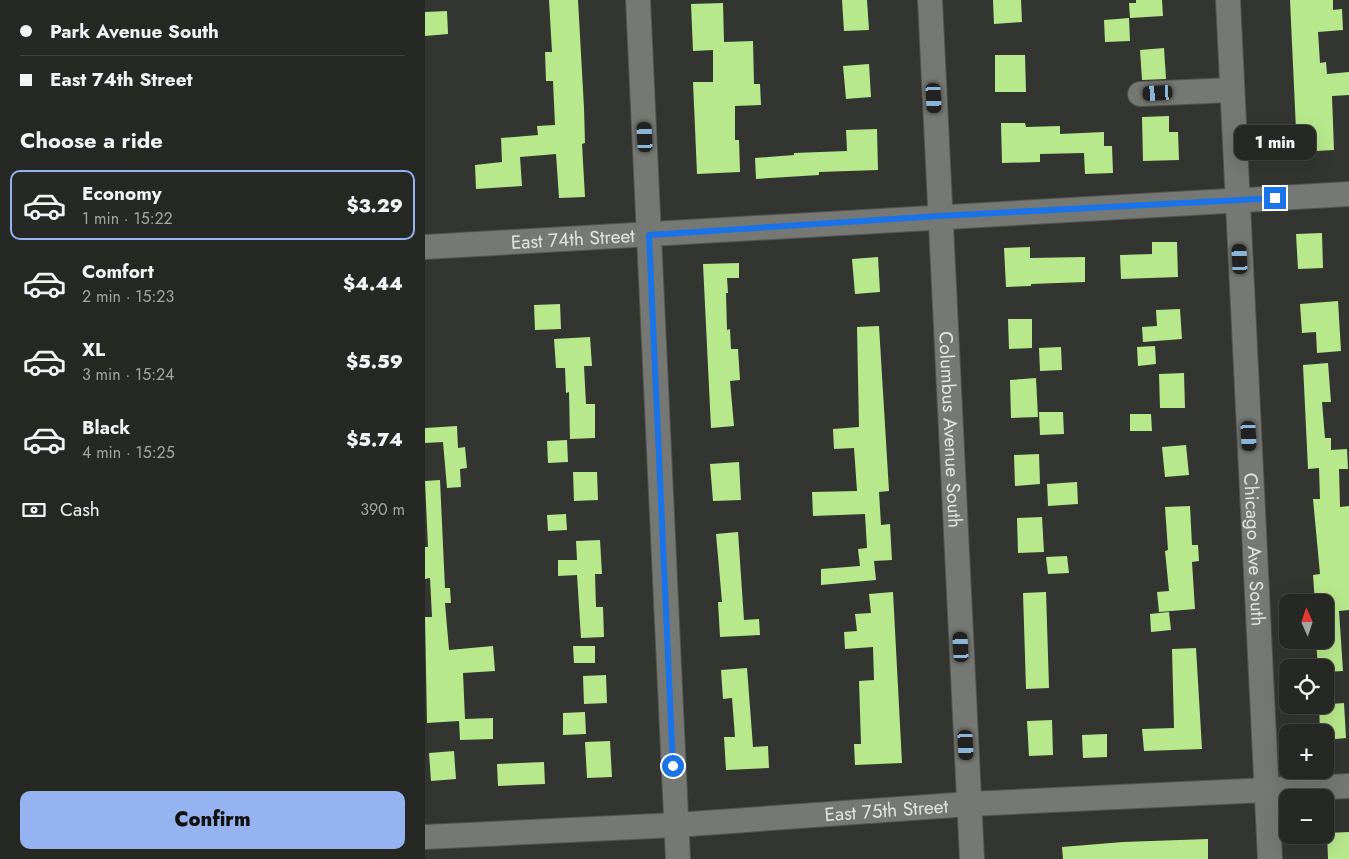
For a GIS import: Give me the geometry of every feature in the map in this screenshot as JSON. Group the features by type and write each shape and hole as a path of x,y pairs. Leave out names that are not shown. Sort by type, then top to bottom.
{"street":[{"path":"639,0 677,859"},
{"name":"Columbus Avenue South","path":"930,0 939,216 972,859"},
{"name":"Chicago Ave South","path":"1228,0 1270,859"},
{"path":"1140,94 1232,90"},
{"name":"East 74th Street","path":"425,247 649,235 939,216 1349,194"},
{"name":"East 75th Street","path":"425,838 676,825 969,804 1349,786"}],"building":[{"path":"549,0 578,0 584,108 585,143 582,144 585,197 559,198 556,154 520,157 522,186 476,189 475,165 502,162 501,138 538,135 537,126 555,125 553,81 546,81 545,52 552,52"},
{"path":"842,0 867,0 869,30 844,31"},
{"path":"993,0 1021,0 1022,22 994,24"},
{"path":"1136,0 1162,0 1163,16 1130,18 1129,3 1136,3"},
{"path":"1290,0 1333,0 1333,10 1342,9 1343,30 1318,32 1320,63 1326,62 1327,74 1349,72 1349,95 1332,96 1334,150 1297,152"},
{"path":"723,3 724,42 753,41 754,84 760,84 761,105 735,106 735,140 739,140 740,172 697,174 693,82 713,82 713,50 693,51 691,4"},
{"path":"447,11 448,34 425,36 425,12"},
{"path":"1129,18 1130,41 1105,42 1104,20"},
{"path":"1164,48 1166,79 1142,80 1140,50"},
{"path":"995,55 1025,55 1026,92 995,92"},
{"path":"869,64 871,97 846,99 843,66"},
{"path":"1169,116 1169,132 1178,132 1179,160 1143,161 1142,117"},
{"path":"1001,123 1025,123 1026,127 1060,126 1060,134 1104,132 1104,146 1112,146 1113,173 1085,174 1084,153 1040,154 1040,162 1002,163"},
{"path":"877,129 878,170 819,172 819,175 756,179 755,158 794,155 794,153 847,151 846,130"},
{"path":"1322,233 1323,268 1298,269 1296,234"},
{"path":"1152,242 1177,242 1178,277 1121,279 1120,255 1152,254"},
{"path":"1030,247 1030,258 1085,257 1085,282 1006,287 1004,248"},
{"path":"878,257 880,292 855,294 852,259"},
{"path":"739,263 739,278 727,278 728,293 726,293 727,330 730,329 731,349 738,349 740,380 730,381 734,426 711,428 703,264"},
{"path":"1338,301 1341,351 1317,353 1316,332 1302,333 1300,304"},
{"path":"560,304 561,329 535,330 534,305"},
{"path":"1180,309 1182,339 1143,342 1142,327 1157,326 1156,310"},
{"path":"1008,319 1032,319 1032,348 1009,349"},
{"path":"879,326 889,491 879,492 881,525 890,524 892,560 874,561 876,580 821,585 821,569 860,566 858,549 867,548 865,514 813,516 812,492 857,491 854,448 834,449 833,429 859,427 857,327"},
{"path":"590,337 592,366 584,366 586,404 595,404 595,438 570,439 569,392 566,393 565,368 556,368 554,339"},
{"path":"1155,346 1156,364 1138,366 1137,347"},
{"path":"1061,347 1062,370 1040,371 1039,348"},
{"path":"1328,363 1331,402 1322,402 1325,438 1331,438 1331,450 1347,449 1348,469 1339,469 1340,507 1349,506 1349,610 1339,611 1343,671 1334,672 1334,659 1317,659 1317,649 1334,649 1334,594 1314,594 1313,575 1320,574 1313,499 1320,499 1319,468 1308,469 1303,365"},
{"path":"1184,373 1185,408 1160,408 1159,374"},
{"path":"1036,378 1038,417 1011,418 1010,380"},
{"path":"1039,412 1063,412 1064,434 1040,435"},
{"path":"1130,414 1151,414 1152,431 1130,431"},
{"path":"457,426 458,448 465,447 467,468 460,469 461,487 447,488 443,442 425,443 425,428"},
{"path":"567,440 568,462 548,463 547,441"},
{"path":"1186,445 1189,475 1165,477 1162,447"},
{"path":"1039,454 1040,484 1015,486 1014,455"},
{"path":"739,462 741,500 713,501 710,464"},
{"path":"573,472 597,472 598,500 574,501"},
{"path":"440,480 445,588 450,588 451,603 445,603 449,650 493,646 495,671 463,673 465,719 493,718 493,739 460,740 459,721 427,723 425,617 432,617 430,578 425,579 425,547 428,547 425,481"},
{"path":"1077,482 1078,504 1048,506 1047,484"},
{"path":"1190,506 1192,545 1198,545 1199,561 1192,562 1195,609 1159,612 1157,592 1169,591 1165,551 1168,550 1165,507"},
{"path":"566,514 567,530 548,531 547,515"},
{"path":"1042,517 1044,552 1018,553 1017,518"},
{"path":"738,532 744,620 759,619 760,635 720,637 718,602 722,602 716,534"},
{"path":"600,540 602,574 595,574 596,607 603,607 604,637 581,638 577,575 558,576 558,560 577,560 576,541"},
{"path":"1067,556 1069,573 1048,574 1046,557"},
{"path":"893,592 902,763 855,765 854,744 861,744 859,681 874,680 873,647 845,649 844,632 857,631 855,614 871,613 869,594"},
{"path":"1046,592 1049,688 1026,689 1023,593"},
{"path":"1169,612 1171,630 1151,632 1150,614"},
{"path":"573,646 595,646 595,663 574,663"},
{"path":"1196,648 1202,749 1144,751 1142,729 1174,728 1172,649"},
{"path":"747,668 753,747 768,746 769,768 726,770 724,737 735,737 732,698 723,699 721,670"},
{"path":"606,675 607,703 584,704 583,676"},
{"path":"1344,703 1346,738 1334,739 1334,724 1320,724 1319,714 1334,714 1334,704"},
{"path":"585,712 586,734 563,735 563,713"},
{"path":"1052,720 1053,755 1029,756 1027,721"},
{"path":"1107,734 1107,757 1083,758 1082,735"},
{"path":"610,741 612,777 587,778 585,742"},
{"path":"454,751 456,779 431,781 429,753"},
{"path":"544,762 545,784 498,786 497,764"},
{"path":"1349,832 1349,859 1328,859 1327,844 1334,844 1334,833"},
{"path":"1208,839 1208,859 1063,859 1062,847 1123,842"}],"route":[{"path":"673,766 649,235 939,216 1275,198"}]}
